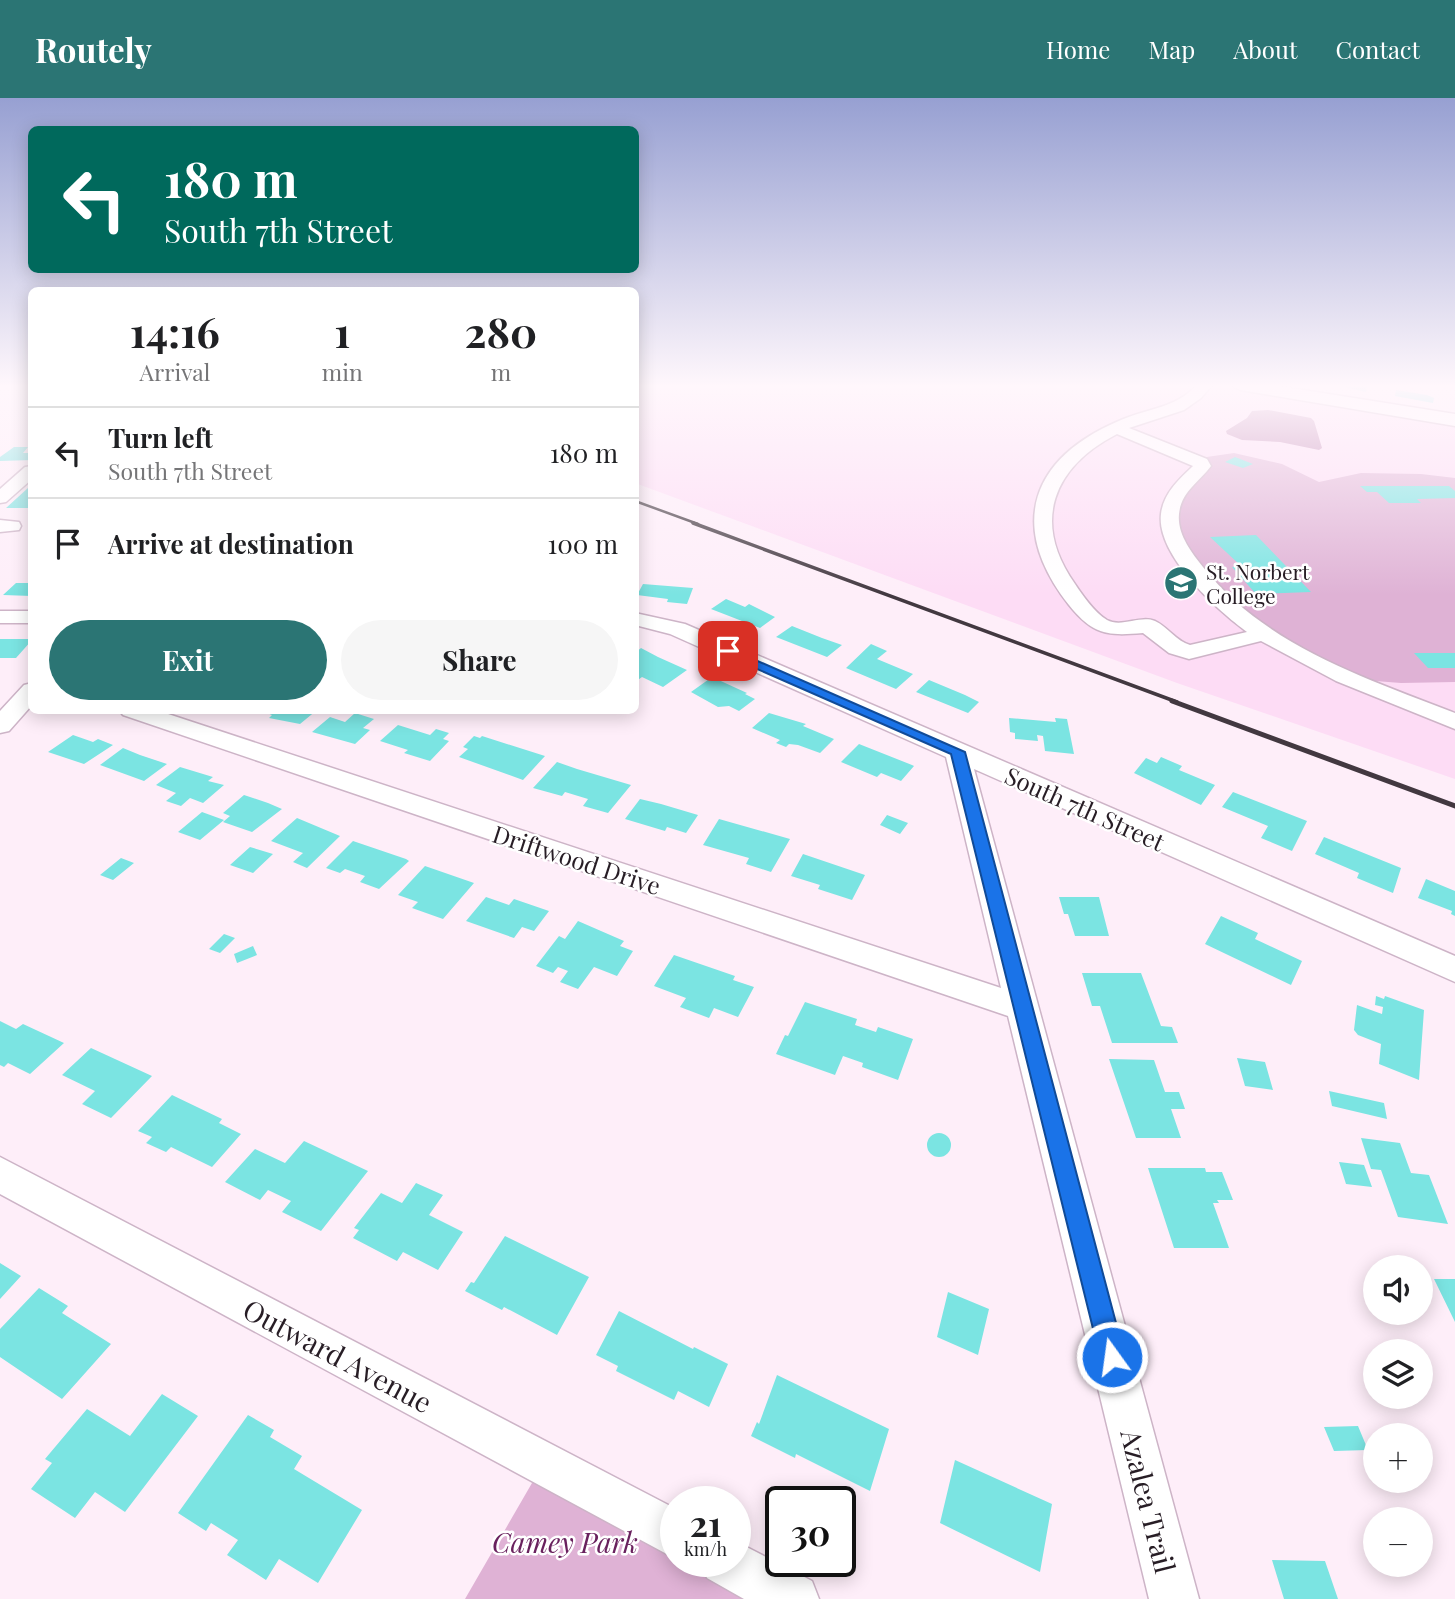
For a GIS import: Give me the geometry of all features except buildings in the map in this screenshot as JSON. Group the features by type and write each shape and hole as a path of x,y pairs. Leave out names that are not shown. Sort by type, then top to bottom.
{"street":[{"path":"1073,455 1048,487 1040,521 1042,539 1049,560 1066,588 1096,623 1114,629 1148,626 1177,648 1189,652 1265,634"},
{"path":"1182,455 1201,463 1203,467 1178,489 1169,516 1171,530 1192,568 1217,595 1286,648 1350,679 1455,722"},
{"path":"0,471 28,471"},
{"path":"0,498 28,474"},
{"path":"0,617 28,617"},
{"name":"South 7th Street","path":"639,620 677,629 1455,970"},
{"path":"0,726 28,694"},
{"name":"Driftwood Drive","path":"143,714 1023,1008"},
{"name":"Azalea Trail","path":"957,752 1174,1599"},
{"name":"Outward Avenue","path":"0,1174 660,1526"},
{"path":"751,1576 794,1599"}],"shaded area":[{"name":"St. Norbert College","path":"639,455 1455,455 1455,779 1177,683 639,484"}],"green space":[{"path":"1243,455 1282,464 1319,482 1361,473 1421,474 1455,478 1455,682 1401,683 1350,679 1225,602 1170,524 1195,473 1193,459"},
{"name":"Camey Park","path":"543,1464 660,1527 660,1577 751,1576 794,1599 465,1599"}],"railway":[{"path":"639,502 698,524"},
{"path":"693,523 1177,702"},
{"path":"1172,701 1455,806"}],"place":[{"name":"St. Norbert College","path":"1181,583"}],"route":[{"path":"728,651 957,752 1112,1357"}]}
